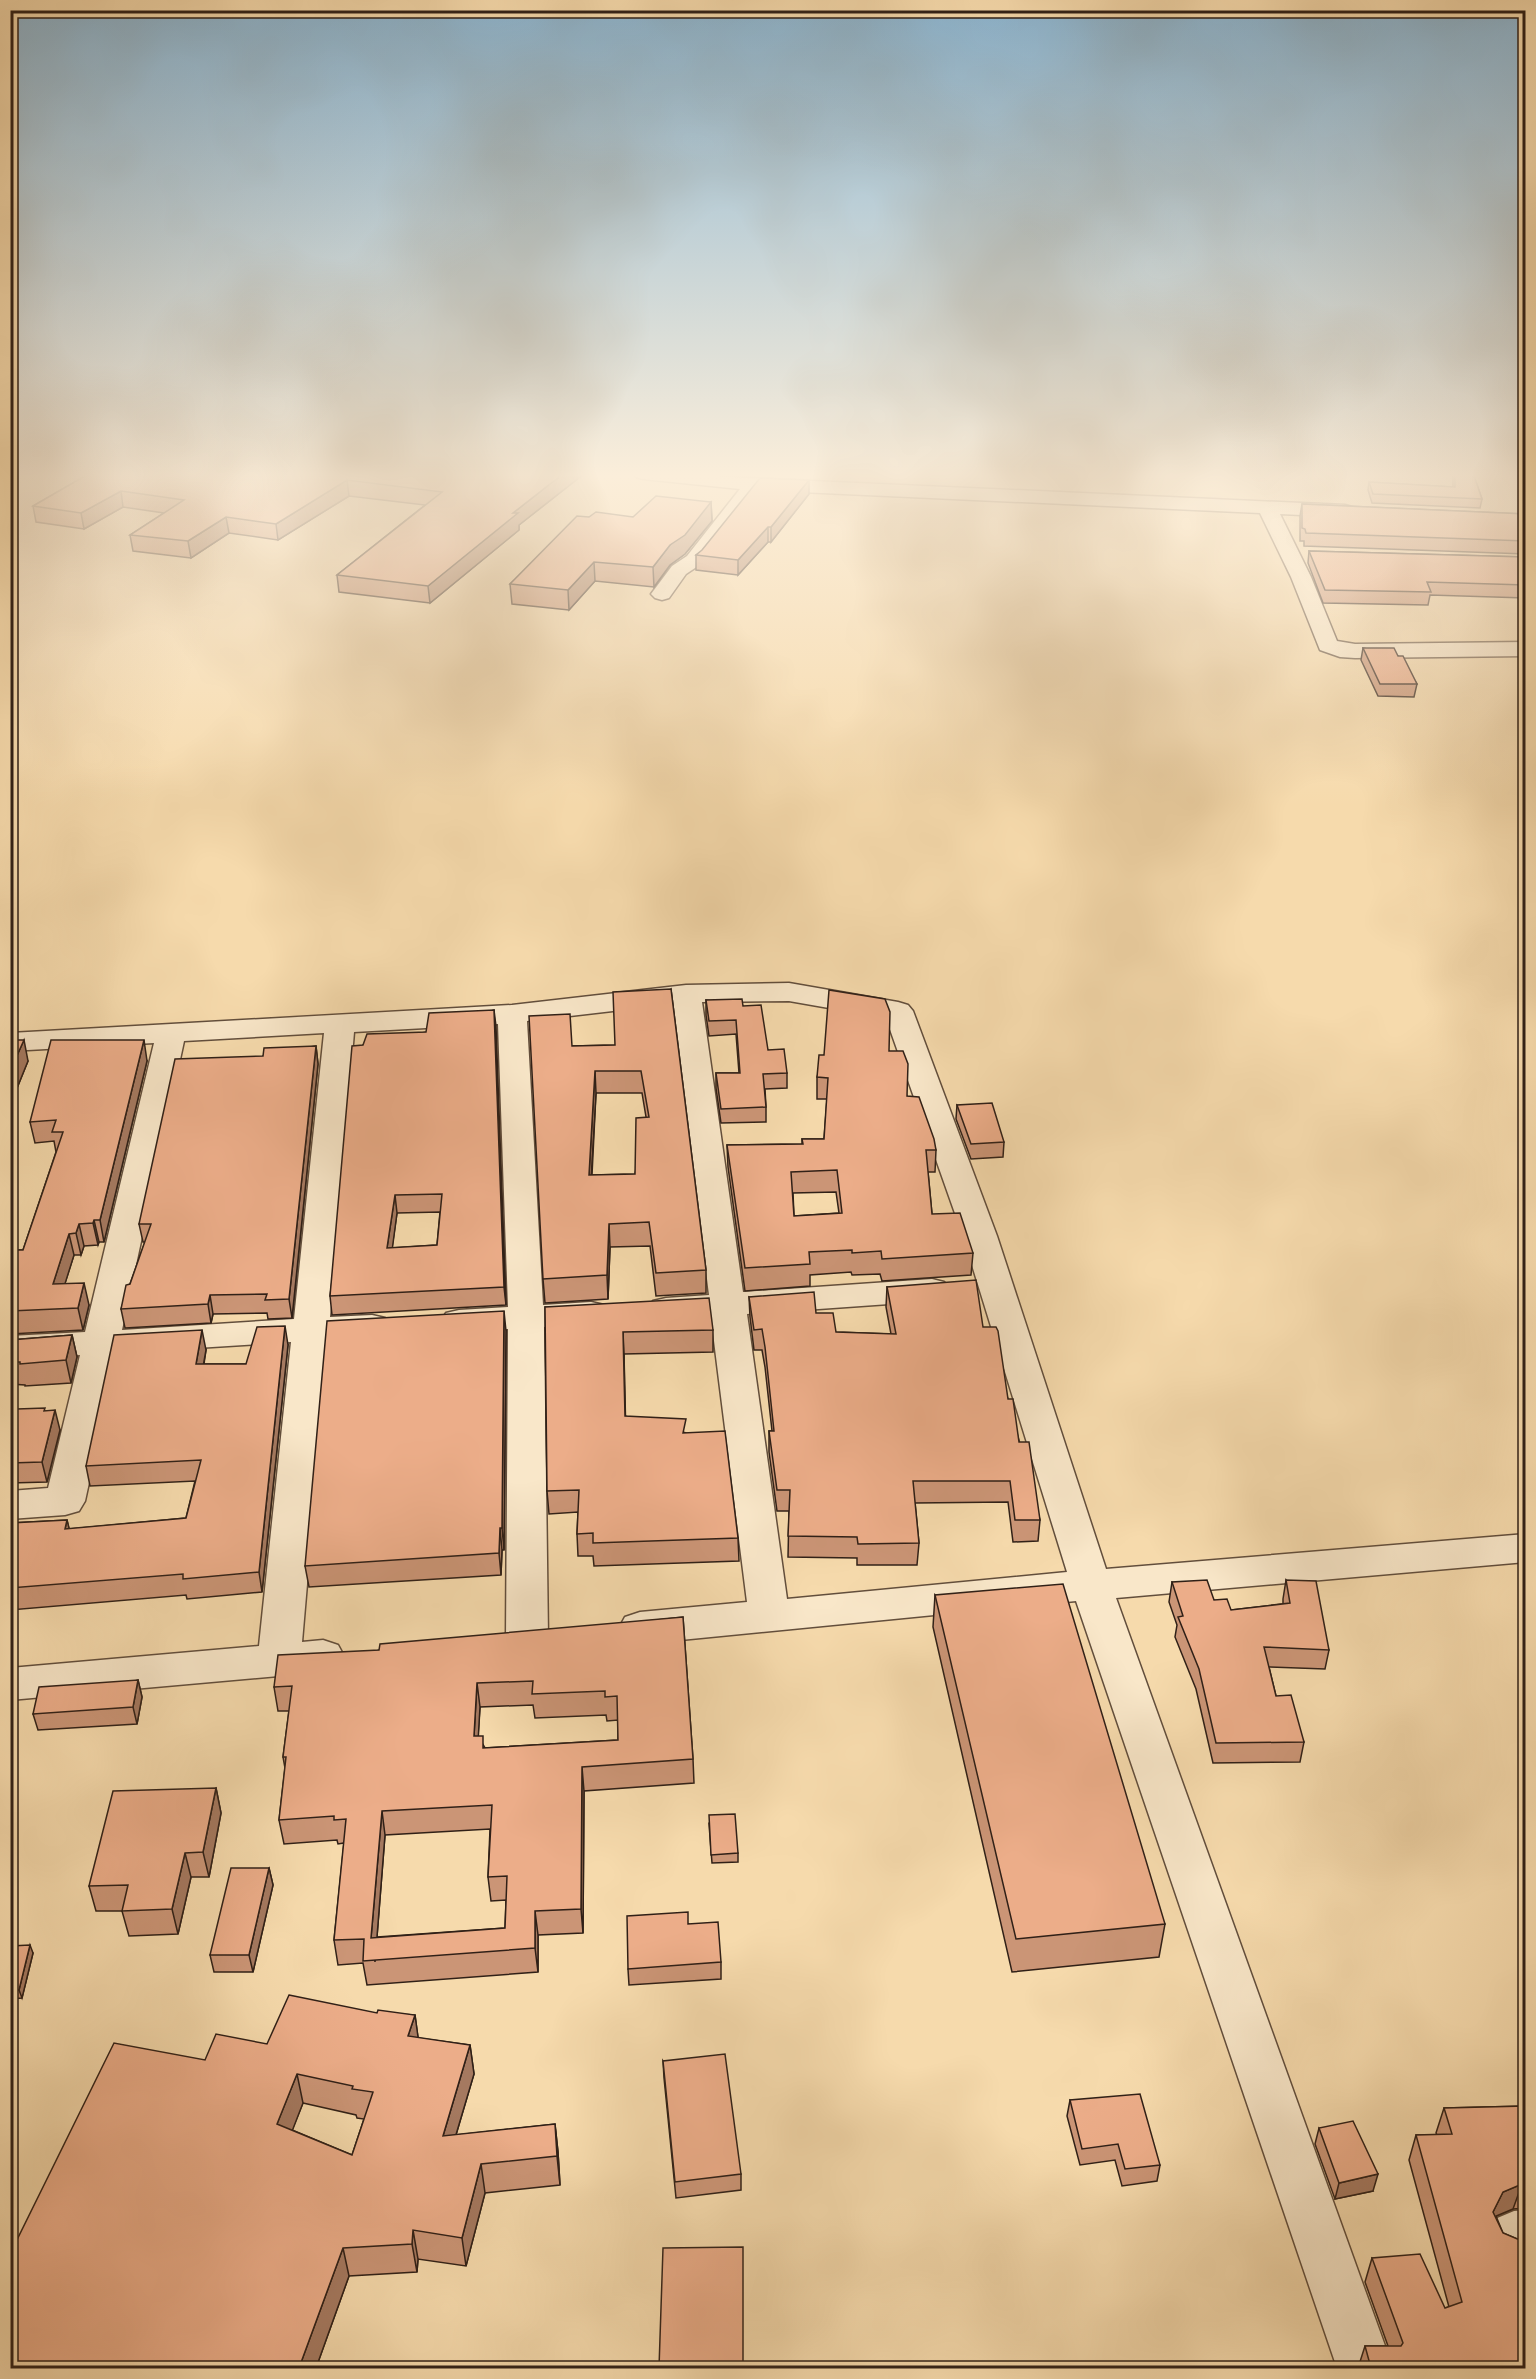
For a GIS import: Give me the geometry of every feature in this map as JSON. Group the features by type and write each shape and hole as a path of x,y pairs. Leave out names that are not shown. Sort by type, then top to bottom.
{"street":[{"path":"662,594 669,584"},
{"path":"1303,584 1328,645 1340,650 1526,649"},
{"path":"10,1042 512,1014 686,994 789,992 898,1011 996,1286 1091,1585 1365,2368"},
{"path":"686,994 769,1616"},
{"path":"512,1014 526,1317 526,1638"},
{"path":"279,1660 340,1023"},
{"path":"10,1505 65,1501 171,1033"},
{"path":"10,1348 727,1305 996,1286"},
{"path":"608,1631 1091,1585 1526,1548"},
{"path":"10,1684 362,1653"}],"building":[{"path":"510,584 574,584 568,590"},
{"path":"1323,584 1428,584 1431,592 1325,590"},
{"path":"1363,648 1394,648 1398,656 1403,656 1417,684 1380,684"},
{"path":"671,989 706,1270 656,1273 649,1222 609,1224 607,1275 543,1279 529,1016 570,1014 572,1046 615,1045 613,992","holes":["595,1071 641,1071 649,1117 636,1118 635,1174 589,1175"]},
{"path":"829,990 885,999 890,1012 889,1051 903,1051 908,1064 907,1096 919,1097 934,1139 936,1150 926,1150 932,1214 960,1213 973,1253 882,1259 881,1251 809,1252 810,1264 745,1268 727,1145 803,1144 802,1139 824,1139 828,1078 817,1077 819,1055 824,1055","holes":["837,1170 842,1213 794,1216 791,1172"]},
{"path":"742,999 743,1006 761,1005 768,1050 784,1049 787,1073 763,1074 766,1107 721,1109 716,1073 740,1073 736,1020 709,1021 706,1000"},
{"path":"494,1010 504,1287 330,1296 352,1046 363,1045 367,1034 426,1032 429,1013","holes":["442,1194 437,1245 387,1248 395,1195"]},
{"path":"10,1040 24,1040 10,1071"},
{"path":"51,1040 144,1040 100,1220 79,1224 76,1233 69,1234 53,1284 84,1283 78,1308 10,1311 10,1250 23,1250 63,1132 52,1132 56,1120 30,1122"},
{"path":"316,1046 289,1299 265,1300 267,1294 210,1295 208,1304 121,1309 126,1285 130,1284 151,1224 139,1224 175,1059 263,1056 264,1048"},
{"path":"992,1103 1004,1142 971,1144 957,1105"},
{"path":"976,1280 983,1327 996,1327 998,1331 1008,1399 1013,1399 1019,1442 1029,1442 1040,1520 1015,1520 1010,1481 913,1481 919,1543 858,1544 857,1537 788,1536 790,1490 777,1490 769,1431 774,1431 765,1347 762,1329 754,1330 749,1297 814,1292 816,1313 833,1313 836,1332 896,1334 887,1287"},
{"path":"709,1298 713,1330 623,1332 625,1416 686,1419 683,1433 725,1431 738,1538 593,1543 593,1533 577,1534 579,1490 547,1491 545,1307"},
{"path":"504,1311 502,1528 500,1528 499,1553 305,1566 327,1321"},
{"path":"285,1326 259,1572 183,1579 183,1574 10,1588 10,1523 67,1520 65,1529 186,1518 201,1460 86,1466 114,1335 202,1330 196,1364 246,1364 257,1327"},
{"path":"72,1335 66,1360 20,1364 20,1362 10,1362 10,1340"},
{"path":"45,1408 44,1411 55,1410 42,1462 10,1463 10,1428 17,1409"},
{"path":"1207,1580 1214,1600 1227,1599 1231,1610 1290,1603 1286,1580 1316,1581 1329,1650 1264,1647 1276,1696 1291,1695 1304,1742 1216,1743 1199,1669 1178,1617 1183,1616 1172,1582"},
{"path":"1063,1584 1165,1924 1016,1939 935,1595"},
{"path":"683,1617 693,1759 582,1767 581,1909 535,1911 535,1948 363,1961 364,1939 334,1940 346,1819 334,1820 334,1816 279,1820 286,1757 283,1757 292,1686 274,1687 278,1655 379,1650 380,1644","holes":["533,1681 532,1694 605,1691 605,1697 617,1696 618,1740 483,1748 483,1736 474,1736 477,1683","492,1805 488,1877 507,1876 505,1928 371,1938 382,1811"]},
{"path":"138,1680 133,1707 33,1714 39,1687"},
{"path":"216,1788 203,1852 185,1853 172,1909 122,1911 128,1885 89,1886 113,1791"},
{"path":"735,1814 738,1853 711,1855 709,1815"},
{"path":"231,1868 269,1868 249,1955 210,1955"},
{"path":"688,1912 688,1924 718,1922 721,1962 628,1969 627,1916"},
{"path":"30,1945 19,1990 10,1990 10,1946"},
{"path":"289,1995 377,2013 378,2010 415,2015 408,2036 470,2045 443,2136 555,2124 557,2156 481,2164 462,2238 413,2230 412,2244 343,2248 299,2368 10,2368 10,2254 114,2043 205,2060 216,2034 267,2044","holes":["297,2074 353,2086 352,2089 373,2092 352,2155 277,2124"]},
{"path":"725,2054 741,2174 675,2182 663,2061"},
{"path":"1140,2094 1160,2165 1125,2169 1118,2144 1082,2149 1070,2100"},
{"path":"1526,2106 1526,2184 1503,2192 1493,2212 1503,2233 1522,2241 1526,2240 1526,2363 1464,2368 1371,2368 1365,2346 1401,2346 1403,2343 1372,2258 1420,2254 1445,2308 1462,2302 1416,2135 1452,2134 1444,2108"},
{"path":"1353,2121 1378,2174 1339,2183 1319,2128"},
{"path":"743,2247 743,2368 659,2368 663,2248"}]}
